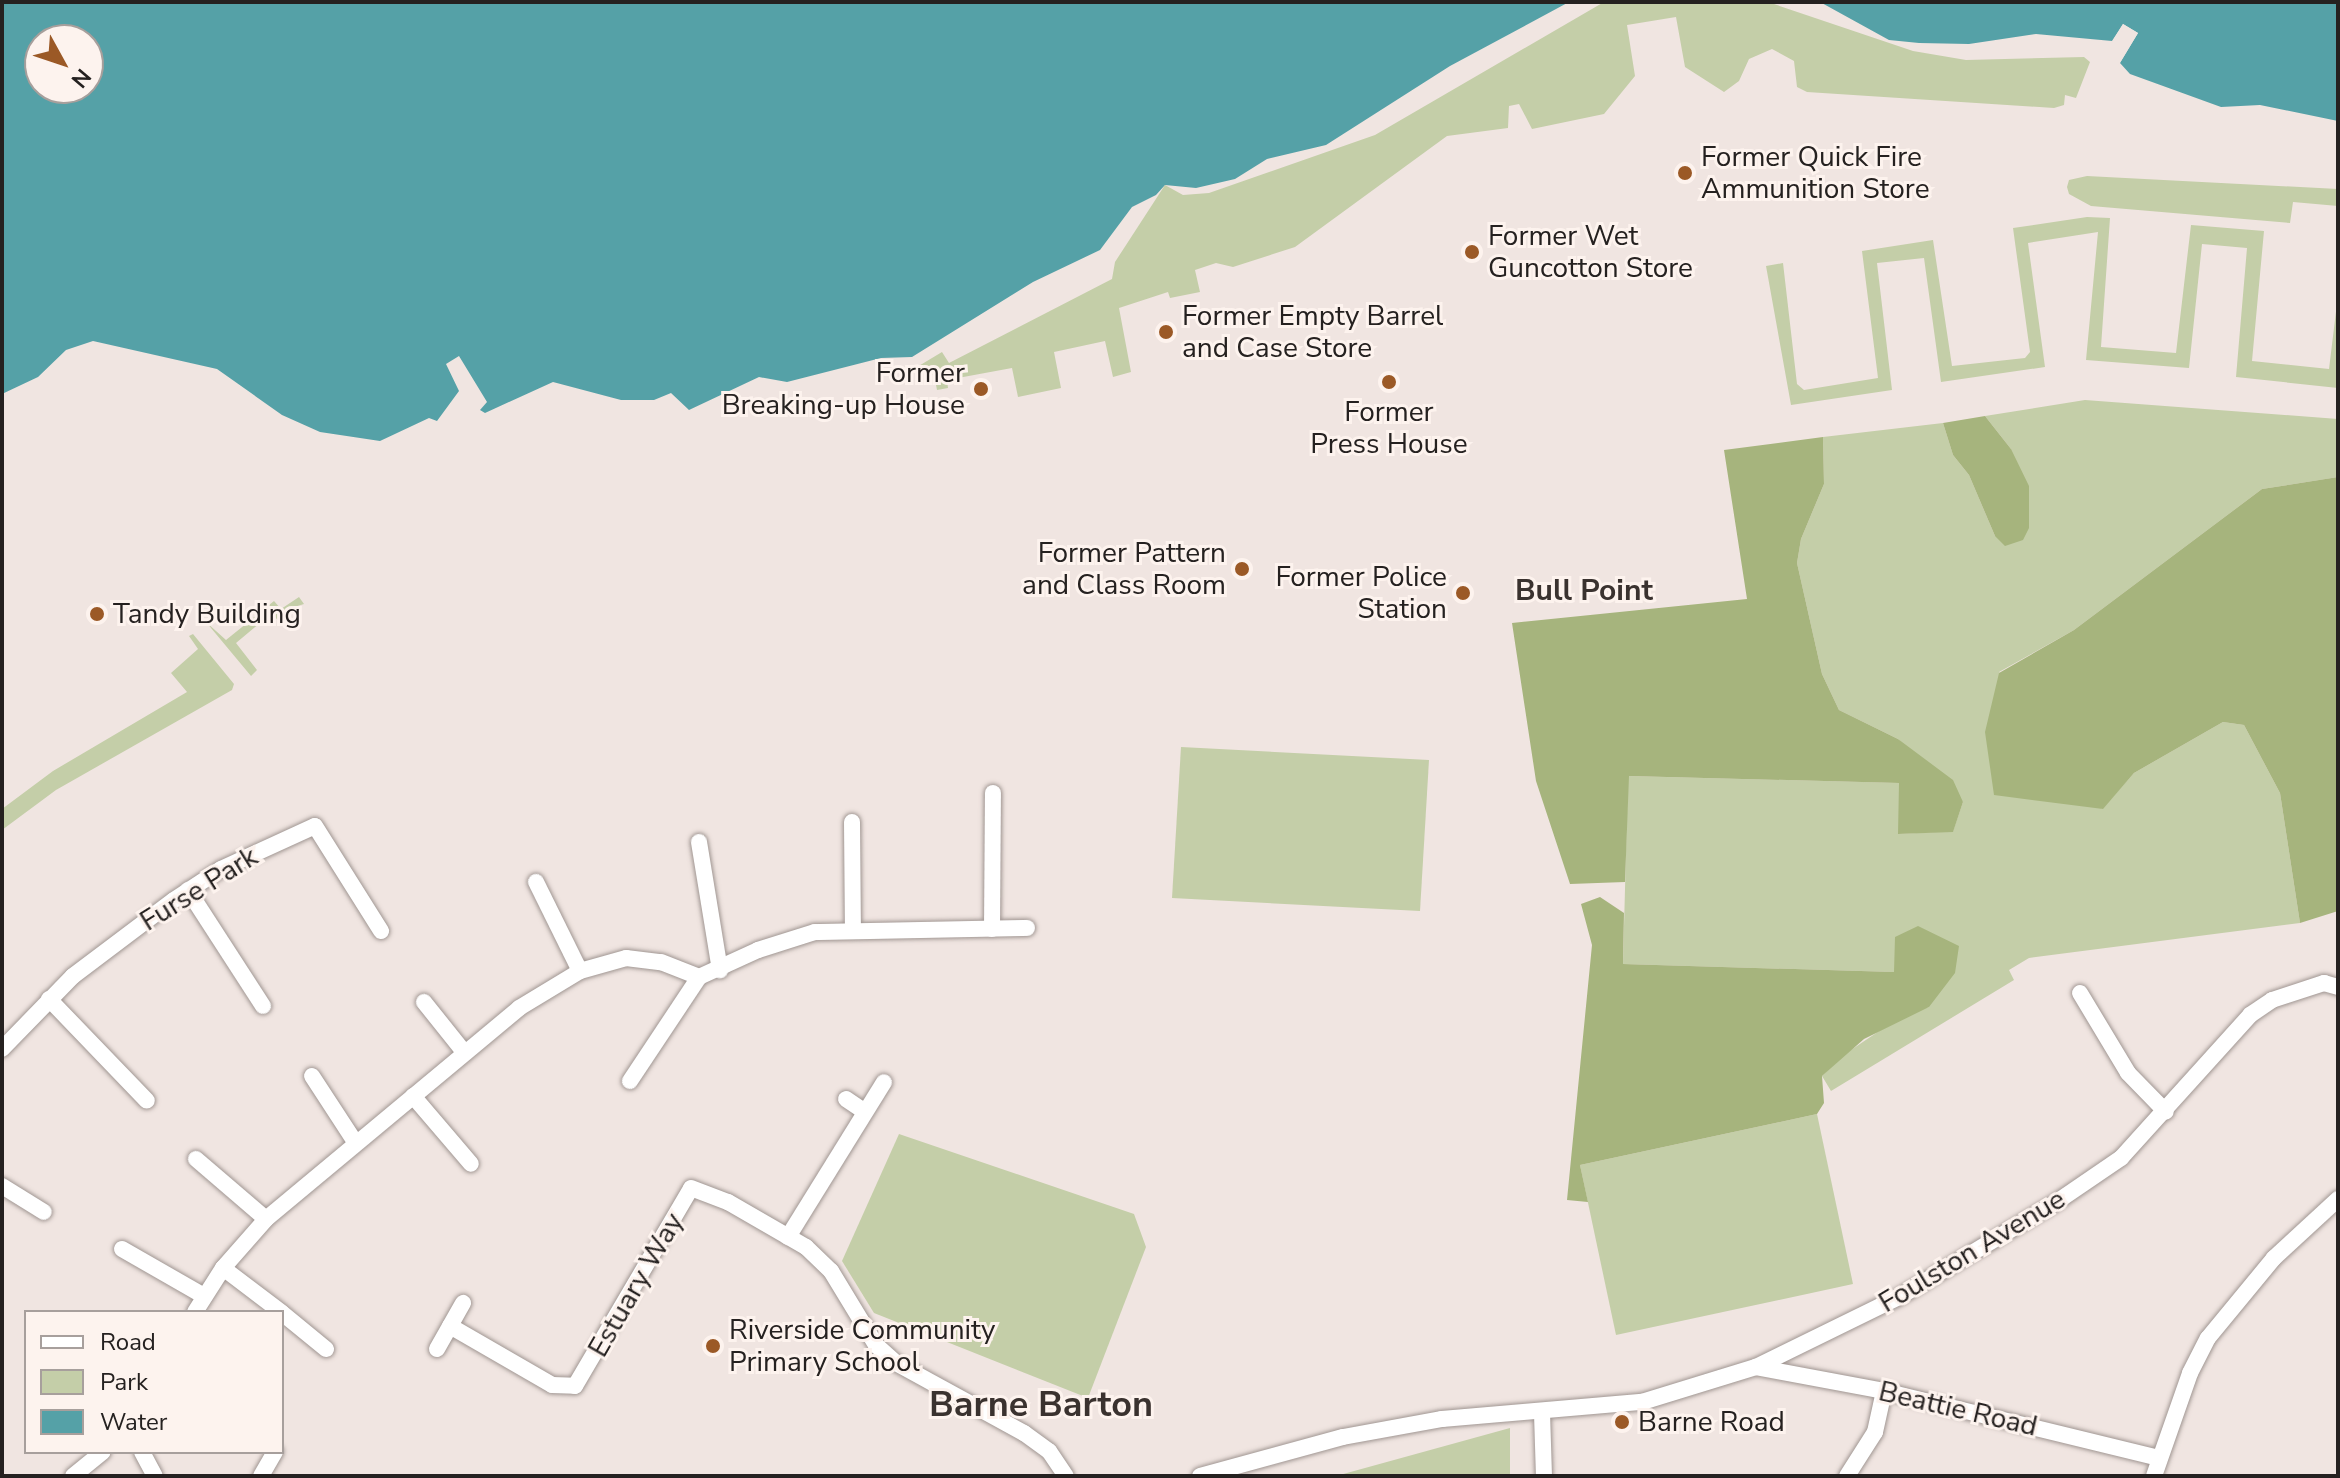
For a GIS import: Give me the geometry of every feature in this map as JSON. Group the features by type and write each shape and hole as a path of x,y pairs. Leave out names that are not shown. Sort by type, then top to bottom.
{"street":[{"path":"992,929 993,793"},
{"path":"852,822 853,929"},
{"name":"Furse Park","path":"2,1049 49,999 188,890 315,826 381,931"},
{"path":"699,842 720,970"},
{"path":"536,882 580,971"},
{"path":"188,890 263,1006"},
{"path":"630,1081 699,977 787,939 853,929 1027,928"},
{"path":"196,1310 223,1268 266,1219 519,1008 580,971 626,958 661,962 699,977"},
{"name":"Foulston Avenue","path":"1200,1476 1343,1437 1442,1419 1542,1413 1642,1402 1756,1367 1899,1297 2058,1201 2121,1158 2166,1112 2250,1015 2272,1000 2324,983 2338,987"},
{"path":"2080,993 2128,1073 2166,1112"},
{"path":"49,999 147,1101"},
{"path":"424,1002 464,1052"},
{"path":"312,1076 355,1142"},
{"path":"788,1237 884,1082"},
{"path":"413,1096 471,1164"},
{"path":"846,1099 865,1112"},
{"path":"196,1159 266,1219"},
{"path":"2,1186 44,1212"},
{"name":"Estuary Way","path":"450,1326 567,1389 584,1374 691,1188 728,1202 788,1237 831,1271 876,1345 896,1363 1024,1433 1049,1451 1066,1476"},
{"path":"2154,1476 2208,1338 2274,1258 2338,1199"},
{"path":"122,1249 204,1296"},
{"path":"223,1268 278,1310"},
{"path":"437,1349 463,1303"},
{"path":"284,1314 326,1349"},
{"name":"Beattie Road","path":"1756,1367 1884,1391 2159,1458"},
{"path":"1847,1476 1875,1432 1884,1391"},
{"path":"1542,1413 1544,1476"},
{"path":"73,1476 100,1454"},
{"path":"143,1454 155,1476"},
{"path":"261,1476 274,1454"}],"green space":[{"path":"1604,2 1768,2 1913,51 1966,60 2084,57 2090,62 2076,98 2065,95 2064,105 2054,108 1807,92 1797,87 1794,61 1772,49 1749,59 1739,81 1724,92 1685,67 1676,17 1627,25 1635,76 1604,114 1532,129 1519,104 1509,106 1508,128 1447,136 1295,247 1233,267 1216,263 1195,270 1200,292 1170,298 1168,292 1119,308 1131,372 1113,377 1105,341 1054,352 1061,388 1018,397 1012,368 947,380 948,388 937,390 934,375 917,367 942,352 949,363 1112,279 1115,262 1165,185 1183,195 1209,193 1375,135"},
{"path":"2087,176 2338,189 2338,206 2293,202 2290,223 2091,206 2069,194 2067,187 2069,180"},
{"path":"2087,217 2110,218 2101,347 2176,353 2191,225 2264,231 2252,361 2329,369 2338,295 2338,388 2236,377 2247,248 2202,244 2189,368 2086,360 2098,232 2028,243 2045,367 1941,382 1924,258 1877,263 1892,390 1791,405 1766,266 1783,263 1797,384 1804,390 1878,378 1862,251 1933,240 1952,366 2025,358 2030,352 2013,228"},
{"path":"2085,400 2338,419 2338,477 2262,489 2074,630 1999,672 2102,809 2134,773 2223,722 2244,725 2280,793 2300,923 2029,958 2009,970 2014,980 1831,1091 1822,1076 1845,1054 1903,1015 1929,1007 1894,972 1623,964 1628,776 1900,783 1899,834 1953,831 1963,802 1898,739 1839,710 1822,674 1797,563 1801,539 1824,484 1823,437 1943,423 1953,455 1969,475 1995,536 2011,449 1985,416"},
{"path":"1985,416 2011,449 2029,486 2029,528 2023,540 2005,546 1995,536 1969,475 1953,455 1943,423"},
{"path":"1823,437 1824,484 1801,539 1797,563 1822,674 1839,710 1898,739 1953,780 1963,802 1953,832 1898,834 1899,783 1629,776 1625,882 1570,884 1536,781 1512,623 1747,599 1724,450"},
{"path":"2338,477 2338,911 2300,923 2280,793 2244,725 2223,722 2134,773 2103,809 1994,795 1985,732 1999,673 2074,630 2262,489"},
{"path":"299,597 304,604 291,608 280,623 272,613 236,643 257,670 251,676 206,622 226,640 274,601 281,609"},
{"path":"193,634 234,684 232,690 56,790 2,830 2,809 53,771 187,692 171,673 198,649 189,636"},
{"path":"1181,747 1429,760 1420,911 1172,898"},
{"path":"1600,897 1624,913 1623,964 1894,972 1895,937 1918,926 1959,946 1955,973 1929,1007 1864,1039 1822,1076 1824,1103 1817,1114 1580,1165 1588,1202 1567,1200 1592,945 1581,904"},
{"path":"1817,1114 1853,1284 1616,1335 1580,1165"},
{"path":"899,1134 1134,1214 1146,1247 1088,1398 874,1313 842,1261"},
{"path":"1510,1428 1510,1476 1336,1476"}],"water":[{"path":"2,2 1569,2 1450,66 1326,145 1267,159 1235,179 1196,188 1165,185 1156,195 1132,207 1100,250 1033,282 912,357 881,358 787,382 759,377 689,410 671,393 654,400 621,400 553,382 485,413 480,410 487,402 459,356 446,364 459,391 437,421 429,418 380,441 320,432 282,415 217,369 93,341 66,350 38,377 2,394"},
{"path":"1820,2 2338,2 2338,121 2260,105 2221,107 2130,74 2120,63 2138,33 2123,24 2112,41 2036,34 1969,44 1919,43 1889,40"}],"pier":[{"path":"2123,24 2138,33 2118,66 2133,34 2124,29 2110,45"}],"place":[{"name":"Former Quick Fire Ammunition Store","path":"1685,173"},
{"name":"Former Wet Guncotton Store","path":"1472,252"},
{"name":"Former Empty Barrel and Case Store","path":"1166,332"},
{"name":"Former Press House","path":"1389,382"},
{"name":"Former Breaking-up House","path":"981,389"},
{"name":"Former Pattern and Class Room","path":"1242,569"},
{"name":"Former Police Station","path":"1463,593"},
{"name":"Tandy Building","path":"97,614"},
{"name":"Riverside Community Primary School","path":"713,1346"},
{"name":"Barne Road","path":"1622,1422"}],"district":[{"name":"Bull Point","path":"1584,591"},
{"name":"Barne Barton","path":"1041,1405"}]}
